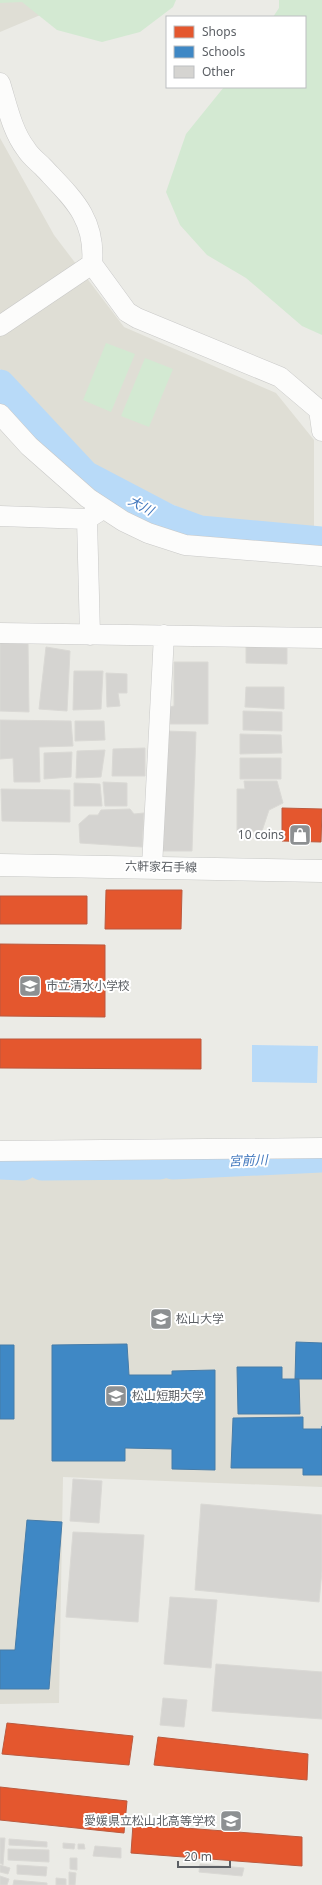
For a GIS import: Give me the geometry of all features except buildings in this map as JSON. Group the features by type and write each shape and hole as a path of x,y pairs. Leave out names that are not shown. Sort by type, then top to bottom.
{"main road":[{"name":"六軒家石手線","path":"0,865 322,871"}],"street":[{"path":"0,84 18,136 26,150 68,193 81,209 93,247 92,264 127,312 137,318 280,377 318,410 322,431"},
{"path":"0,326 92,264"},
{"path":"0,414 29,446 88,498 95,514 90,634"},
{"path":"0,516 95,514 185,545 322,556"},
{"path":"0,634 322,638"},
{"path":"152,867 164,635"},
{"path":"0,1151 322,1148"}],"shaded area":[{"path":"0,0 76,0 0,32"},
{"path":"0,138 54,235 124,327 276,393 314,440 314,529 201,517 103,474 0,369"},
{"name":"松山大学","path":"322,1161 322,1487 63,1477 59,1703 0,1704 0,1162"}],"green space":[{"path":"0,0 176,0 173,7 140,32 102,42 57,30 22,2 0,3"},
{"path":"279,0 322,0 322,335 302,326 246,278 207,255 180,225 166,192 186,134 223,88 306,88 306,16 274,16 279,8"},
{"path":"106,343 135,354 111,412 83,400"},
{"path":"145,358 173,369 149,427 121,416"}],"water":[{"path":"252,1045 318,1046 317,1083 252,1082"}],"waterway":[{"name":"大川","path":"0,385 85,476 167,519 200,531 322,542"},
{"name":"宮前川","path":"173,1164 322,1157"},
{"name":"宮前川","path":"0,1164 23,1165"},
{"name":"宮前川","path":"42,1165 160,1164"}],"place":[{"name":"10 coins","path":"300,835"},
{"name":"市立清水小学校","path":"30,986"},
{"name":"松山大学","path":"161,1319"},
{"name":"松山短期大学","path":"116,1396"},
{"name":"愛媛県立松山北高等学校","path":"231,1821"}]}
